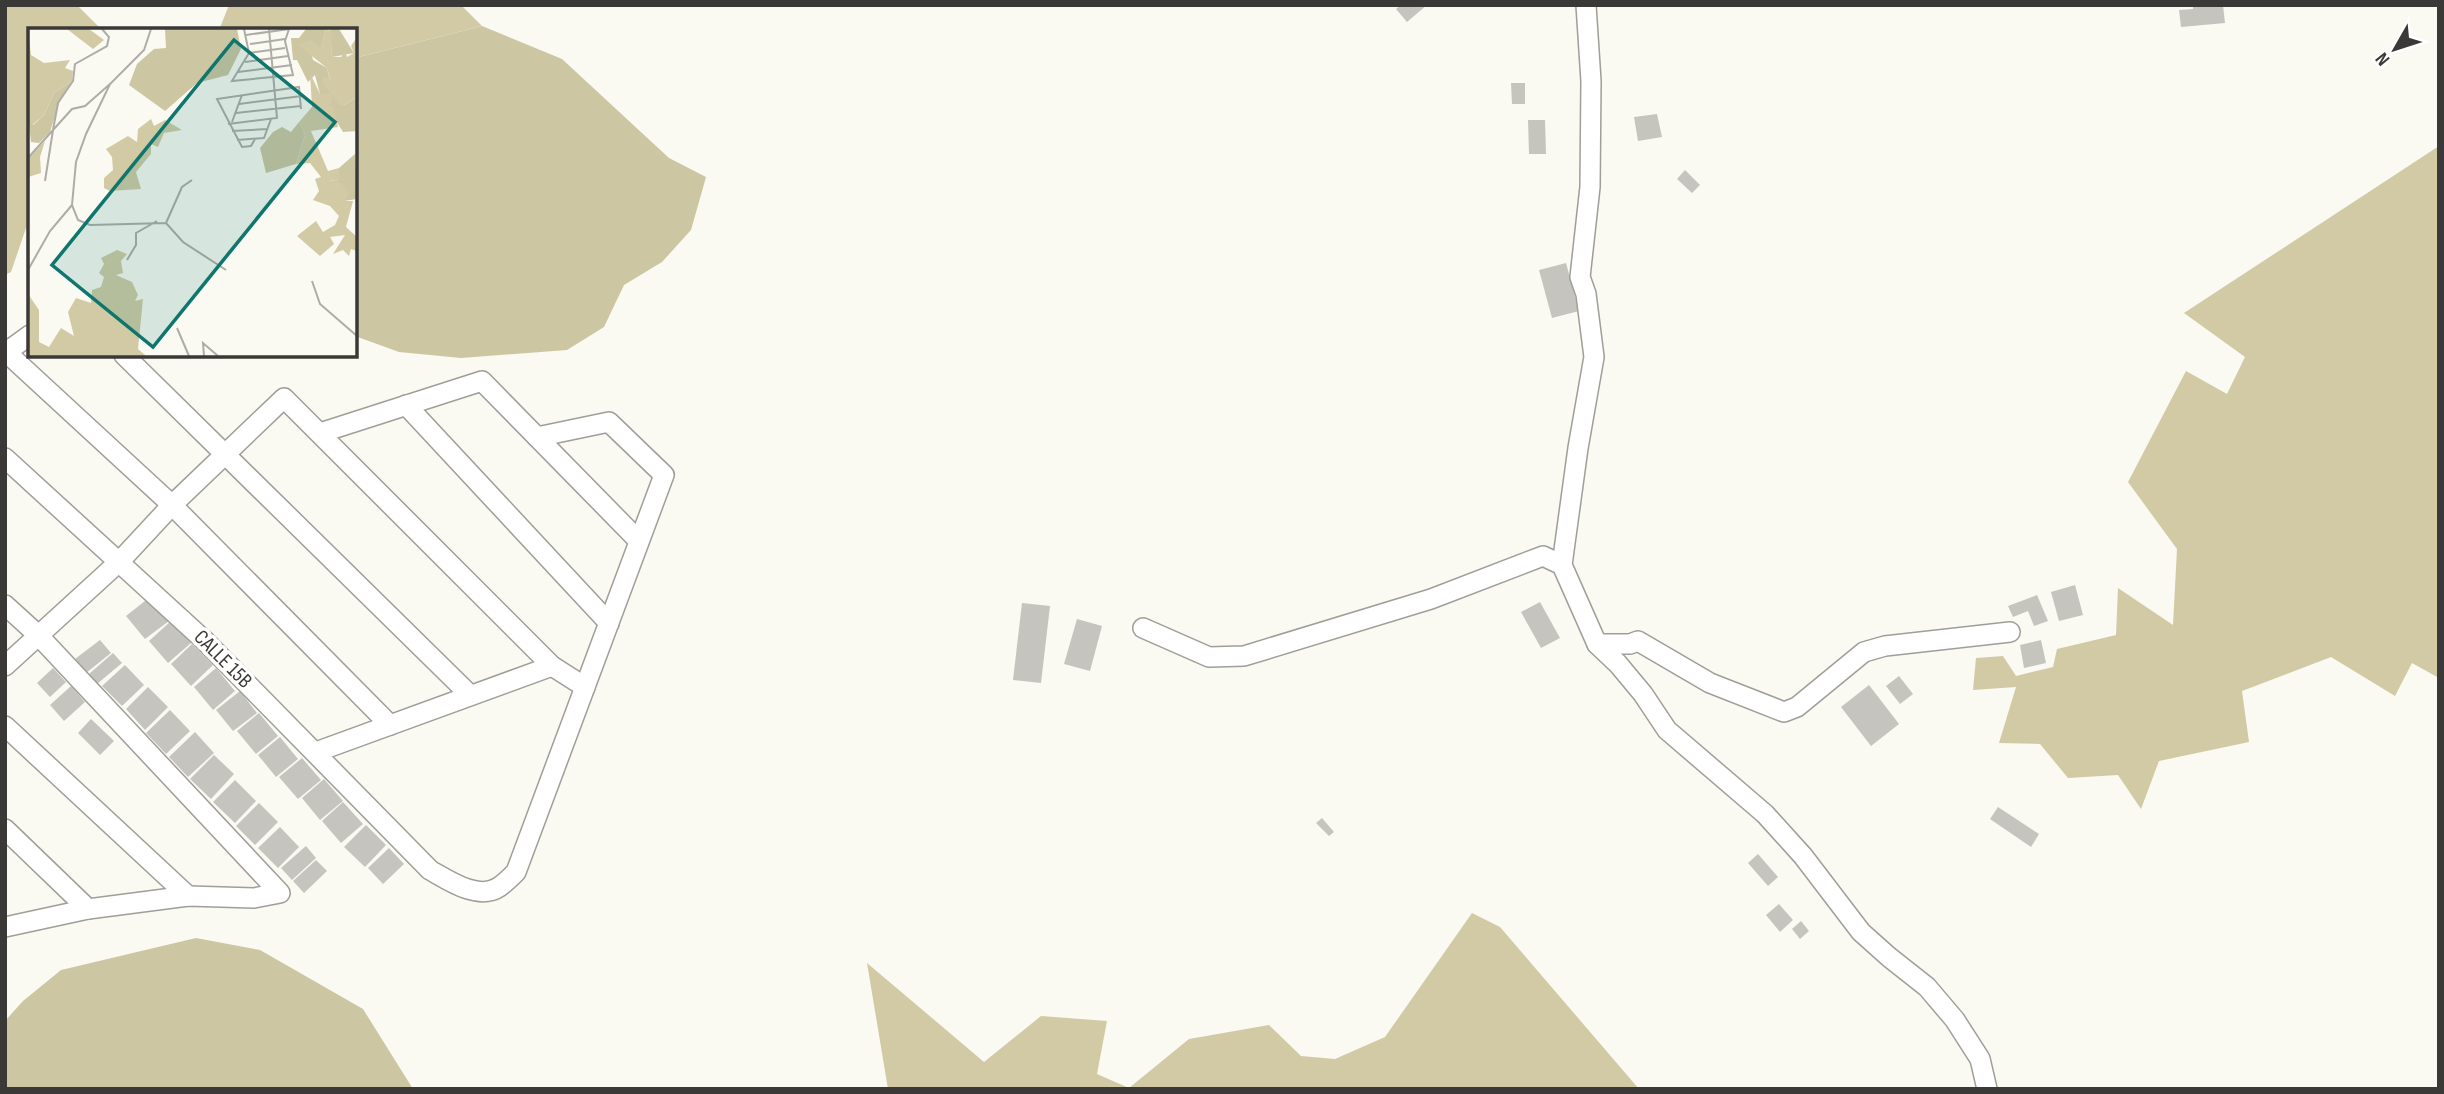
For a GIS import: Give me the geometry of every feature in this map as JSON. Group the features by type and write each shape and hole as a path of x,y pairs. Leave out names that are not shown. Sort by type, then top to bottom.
{"street":[{"path":"1586,5 1591,81 1590,187 1580,277 1586,294 1594,357 1562,565 1597,644 1643,694 1667,730 1765,814 1802,856 1861,932 1927,986 1955,1020 1980,1059 1987,1089"},
{"path":"28,336 6,352 172,505 390,725"},
{"path":"126,357 470,695"},
{"path":"320,433 482,381 639,541"},
{"path":"5,666 120,561 172,505 284,397 551,667 585,687"},
{"path":"406,405 609,623"},
{"name":"CALLE 15B","path":"5,458 204,640 429,870 462,888 480,891 497,889 516,872 664,475 609,422 537,437"},
{"path":"1143,628 1209,657 1244,656 1431,599 1543,556 1562,565"},
{"path":"5,606 38,635 280,893 254,898 188,897 88,909 5,926"},
{"path":"1597,644 1630,644 1638,641 1710,683 1784,712 1797,707 1864,652 1885,646 2010,632"},
{"path":"316,752 551,667"},
{"path":"5,726 188,897"},
{"path":"5,829 88,909"}],"shaded area":[{"path":"5,5 77,5 100,28 28,28 28,228 11,272 5,275"},
{"path":"229,5 461,5 482,26 357,57 357,28 220,28"},
{"path":"482,26 562,59 669,158 706,177 691,230 662,262 624,285 604,327 567,350 461,358 399,352 357,337 357,57"},
{"path":"2439,146 2439,678 2412,663 2395,696 2331,657 2242,691 2249,742 2159,761 2141,809 2118,775 2068,778 2040,744 1999,743 2016,687 1973,690 1976,658 2003,656 2016,676 2053,667 2057,649 2116,635 2118,588 2173,625 2177,549 2128,482 2186,371 2227,394 2245,357 2184,313"},
{"path":"1472,913 1500,927 1639,1089 888,1089 867,963 984,1062 1041,1016 1107,1021 1097,1074 1129,1088 1189,1039 1269,1025 1301,1056 1335,1059 1385,1037"},
{"path":"196,938 260,950 363,1009 413,1089 5,1089 5,1021 23,1001 61,970"}],"building":[{"path":"1401,5 1427,5 1407,22 1396,9"},
{"path":"2193,5 2223,5 2225,23 2181,27 2179,10 2193,9"},
{"path":"1511,83 1525,83 1525,104 1512,104"},
{"path":"1657,114 1662,137 1638,141 1634,117"},
{"path":"1528,120 1545,120 1546,154 1529,154"},
{"path":"1685,170 1700,185 1692,193 1677,179"},
{"path":"1566,263 1579,311 1552,318 1539,270"},
{"path":"2075,585 2083,615 2059,621 2051,592"},
{"path":"2037,595 2048,621 2034,626 2028,611 2013,617 2008,606"},
{"path":"150,597 169,621 145,639 126,616"},
{"path":"1540,602 1560,638 1541,648 1521,612"},
{"path":"1022,603 1050,606 1041,683 1013,680"},
{"path":"1077,619 1102,626 1090,671 1064,664"},
{"path":"171,621 191,643 168,663 149,641"},
{"path":"100,640 111,653 86,673 75,659"},
{"path":"2041,640 2046,663 2024,668 2020,645"},
{"path":"192,644 213,665 191,686 171,664"},
{"path":"113,653 122,663 97,684 89,674"},
{"path":"125,665 144,685 122,706 102,686"},
{"path":"53,668 66,682 50,697 37,683"},
{"path":"216,668 235,691 213,710 194,687"},
{"path":"1899,676 1913,694 1900,704 1886,686"},
{"path":"1869,685 1899,724 1871,746 1841,707"},
{"path":"71,686 85,702 64,721 50,705"},
{"path":"148,687 168,707 145,730 126,709"},
{"path":"240,691 257,713 233,731 216,710"},
{"path":"170,710 190,731 166,754 146,733"},
{"path":"259,713 278,736 256,754 237,731"},
{"path":"91,719 114,741 100,755 78,733"},
{"path":"195,732 214,753 188,777 169,757"},
{"path":"280,737 298,759 276,777 258,755"},
{"path":"214,755 234,774 211,799 190,779"},
{"path":"302,758 321,780 298,799 279,777"},
{"path":"324,779 343,801 320,820 302,798"},
{"path":"235,780 256,801 235,823 213,802"},
{"path":"343,802 363,824 341,843 322,821"},
{"path":"259,803 278,822 255,845 236,826"},
{"path":"1998,807 2039,834 2031,847 1990,819"},
{"path":"1322,818 1334,832 1329,836 1316,823"},
{"path":"366,825 386,845 365,867 344,847"},
{"path":"280,827 299,847 278,868 258,848"},
{"path":"306,846 316,858 292,880 281,868"},
{"path":"389,848 404,864 383,884 368,868"},
{"path":"1758,854 1778,877 1768,886 1748,863"},
{"path":"316,860 327,871 304,893 293,881"},
{"path":"1779,904 1793,920 1780,932 1766,915"},
{"path":"1801,921 1809,931 1800,939 1792,929"}]}
